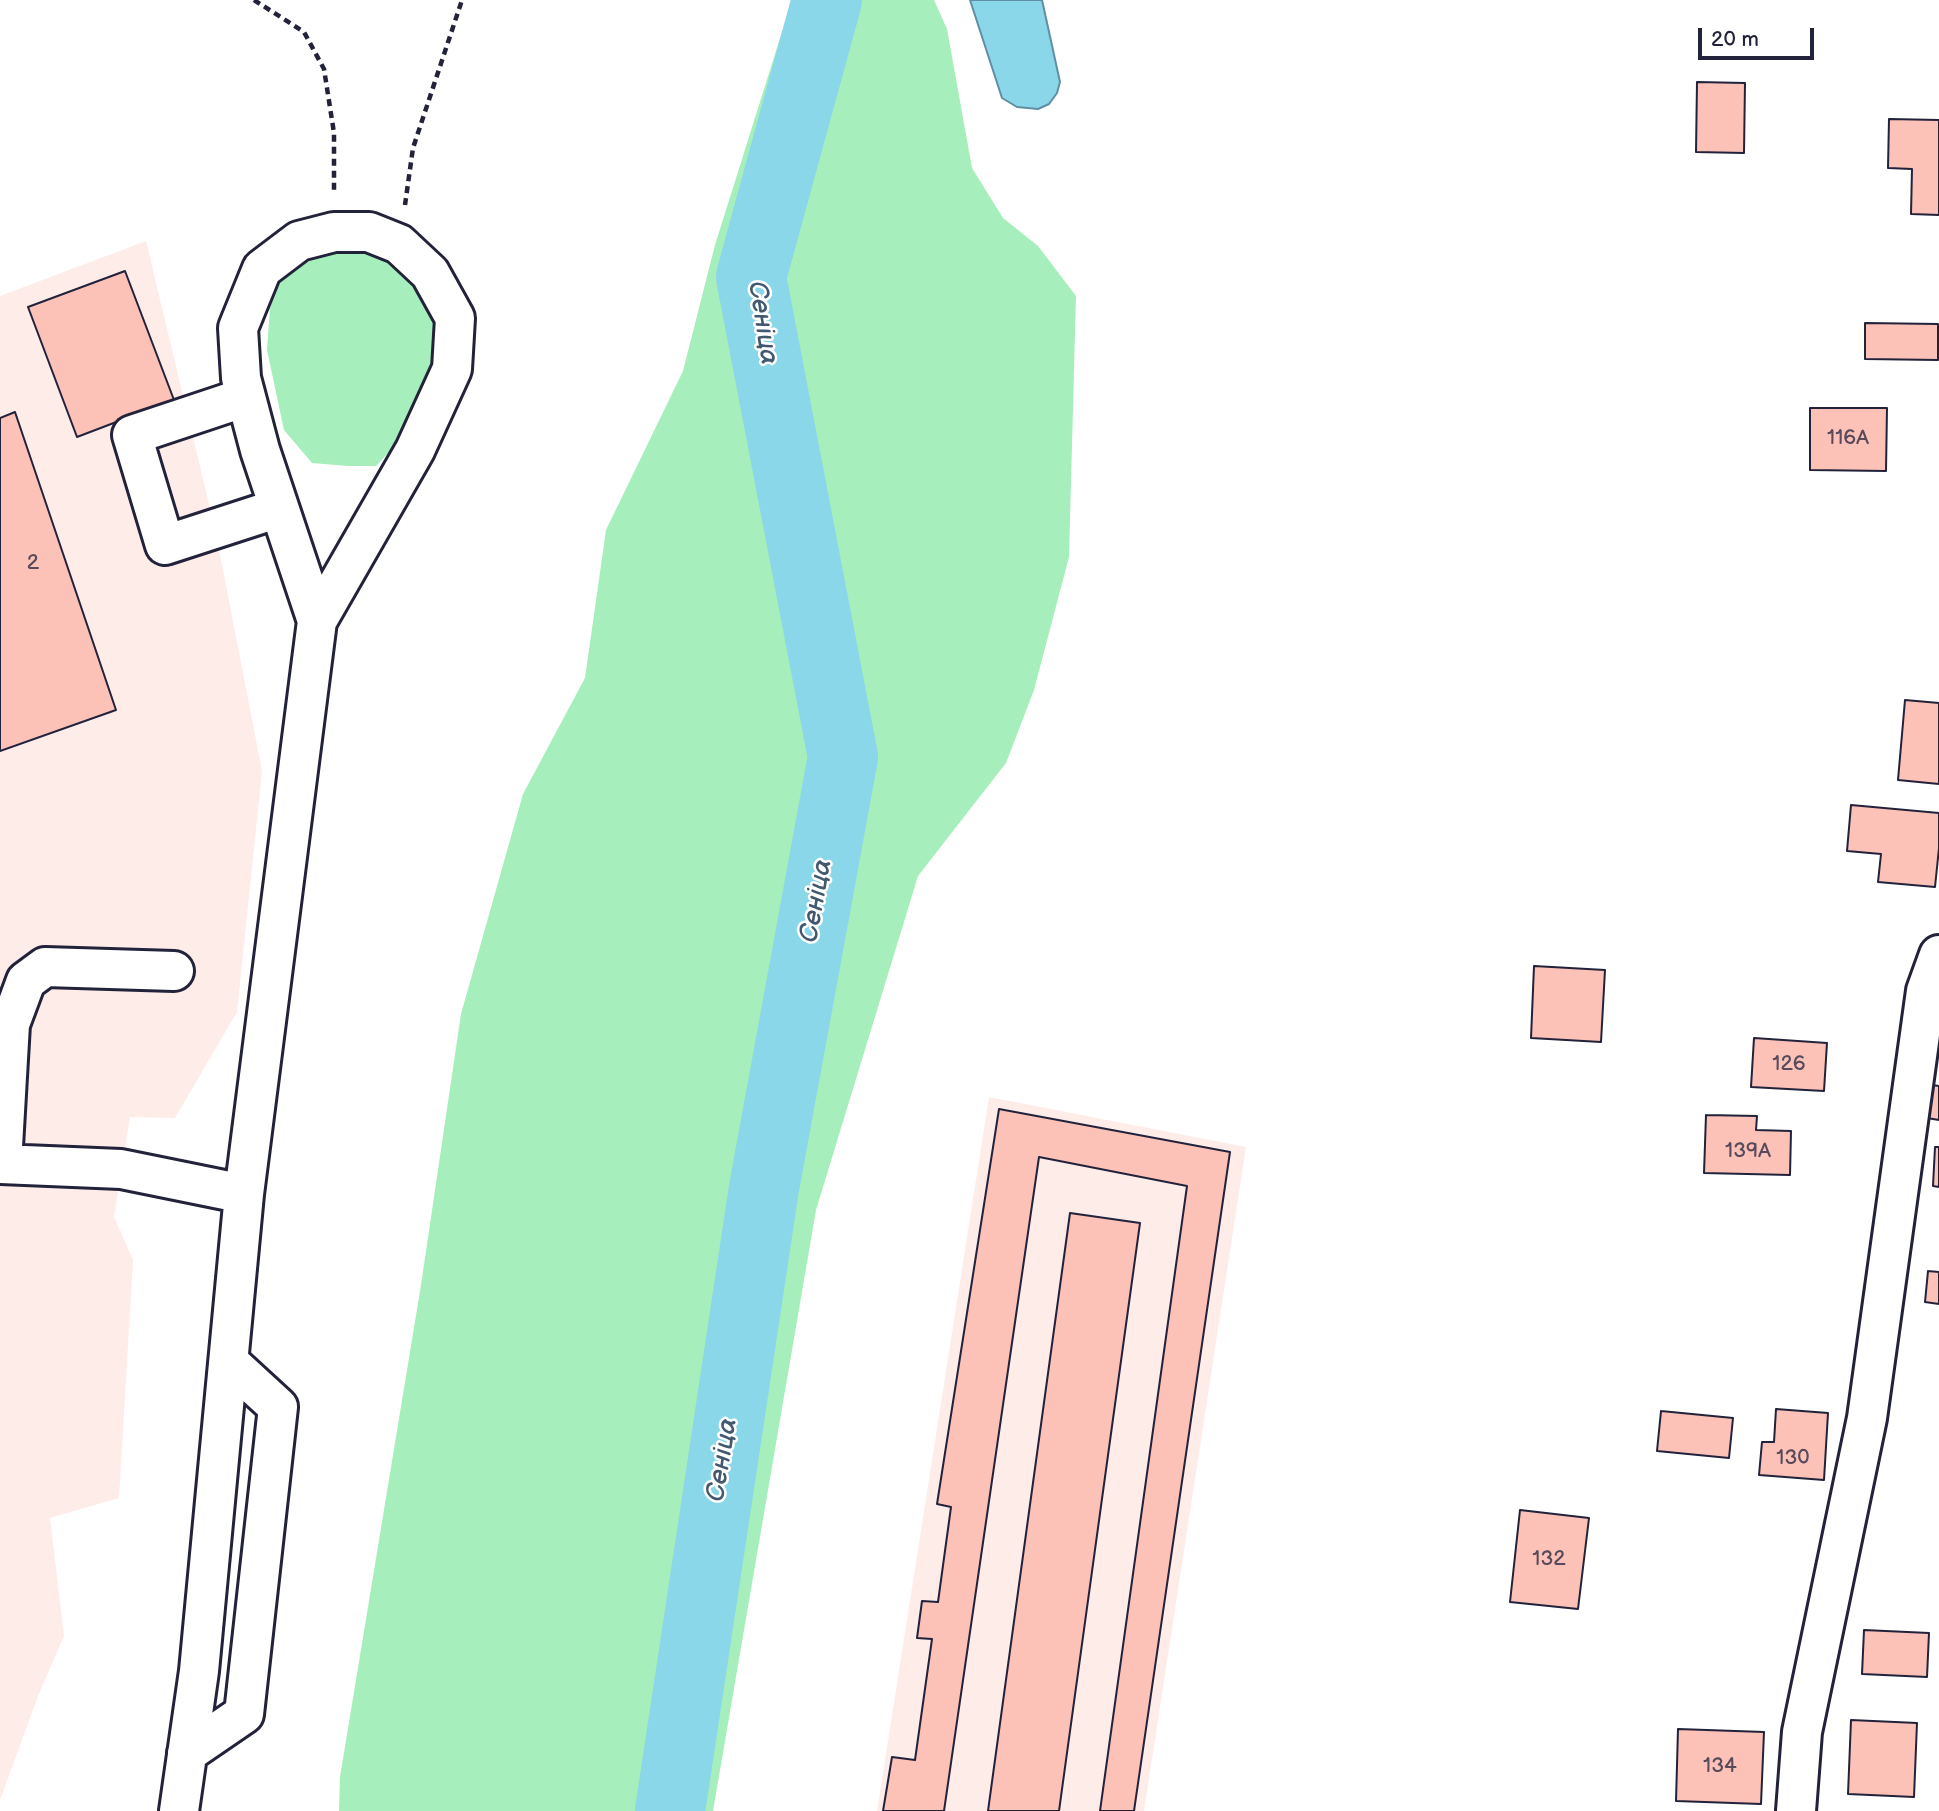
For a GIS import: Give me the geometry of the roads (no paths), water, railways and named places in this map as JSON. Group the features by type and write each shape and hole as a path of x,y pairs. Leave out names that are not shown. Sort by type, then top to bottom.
{"street":[{"path":"178,1811 199,1671 244,1194 317,621 415,450 452,369 455,318 430,273 399,244 369,232 334,232 299,241 262,269 238,328 241,378 260,450 317,621"},
{"path":"246,397 132,435 164,545 279,508"},
{"path":"1796,1811 1802,1732 1867,1418 1926,991 1939,955"},
{"path":"174,971 45,967 26,981 10,1024 1,1164 121,1169 244,1194"},
{"path":"187,1753 244,1714 277,1420 278,1407 229,1362"}],"water":[{"path":"970,0 1042,0 1060,82 1057,93 1049,104 1038,109 1017,107 1002,98"}],"waterway":[{"name":"Сеніца","path":"670,1811 764,1188 843,757 751,277 827,0"}]}
